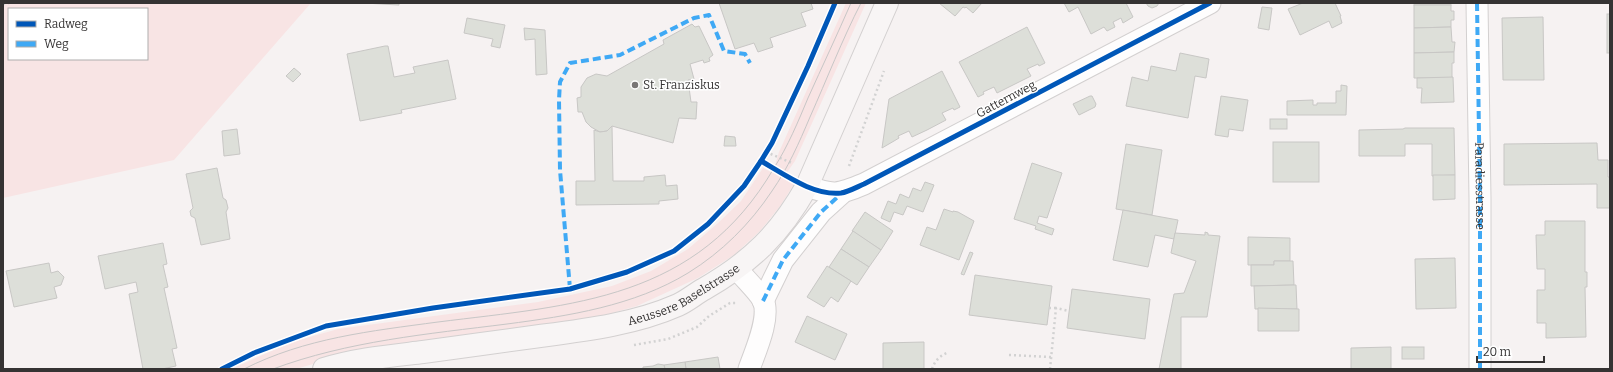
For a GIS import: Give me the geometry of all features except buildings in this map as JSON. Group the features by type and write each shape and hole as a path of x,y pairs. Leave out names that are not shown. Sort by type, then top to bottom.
{"main road":[{"name":"Aeussere Baselstrasse","path":"324,369 337,365 379,358 598,328 646,316 678,305 737,269 782,226 807,186 887,3"}],"street":[{"name":"Gatternweg","path":"807,186 826,193 842,193 864,184 1210,3"},
{"name":"Paradiesstrasse","path":"1478,3 1480,369"},
{"path":"763,301 783,260 820,212 842,193"},
{"path":"737,269 763,301 765,311 763,329 749,369"}],"path":[{"path":"3,4 9,3"},
{"path":"222,369 254,353 326,326 433,308 570,289 627,272 674,251 708,224 744,186 761,161 772,143 808,66 835,3"},
{"path":"864,184 849,166 884,70"},
{"path":"761,161 768,165"},
{"path":"1049,308 1069,311"},
{"path":"1050,369 1056,308"},
{"path":"932,369 937,360 950,352"},
{"path":"1009,355 1051,357"}],"shaded area":[{"path":"311,3 174,160 3,198 3,4"},
{"path":"846,3 866,3 795,161 783,178 794,184 781,205 760,231 734,255 698,278 637,306 598,317 384,346 347,354 296,369 231,369 292,342 338,329 538,302 612,286 651,271 688,249 741,201 763,168 773,173 779,152"}],"tram line":[{"path":"244,369 267,358 339,337 584,301 628,288 670,270 708,245 743,212 774,168 792,134 851,3"},
{"path":"273,369 301,359 359,345 418,335 553,317 600,308 646,294 688,273 724,247 745,226 778,182 797,146 861,3"}],"marked path":[{"path":"1477,3 1480,199 1480,369"},
{"path":"570,289 560,170 559,100 560,82 570,63 620,55 694,18 709,15 724,51 745,54 750,63"},
{"path":"763,301 783,260 821,212 841,194"}],"cycle path":[{"path":"222,369 254,353 326,326 433,308 570,289 627,272 674,251 708,224 744,186 761,161 772,143 808,66 835,3"},
{"path":"761,161 809,188 830,193 847,192 1210,3"}],"place":[{"name":"St. Franziskus","path":"635,85"}]}
